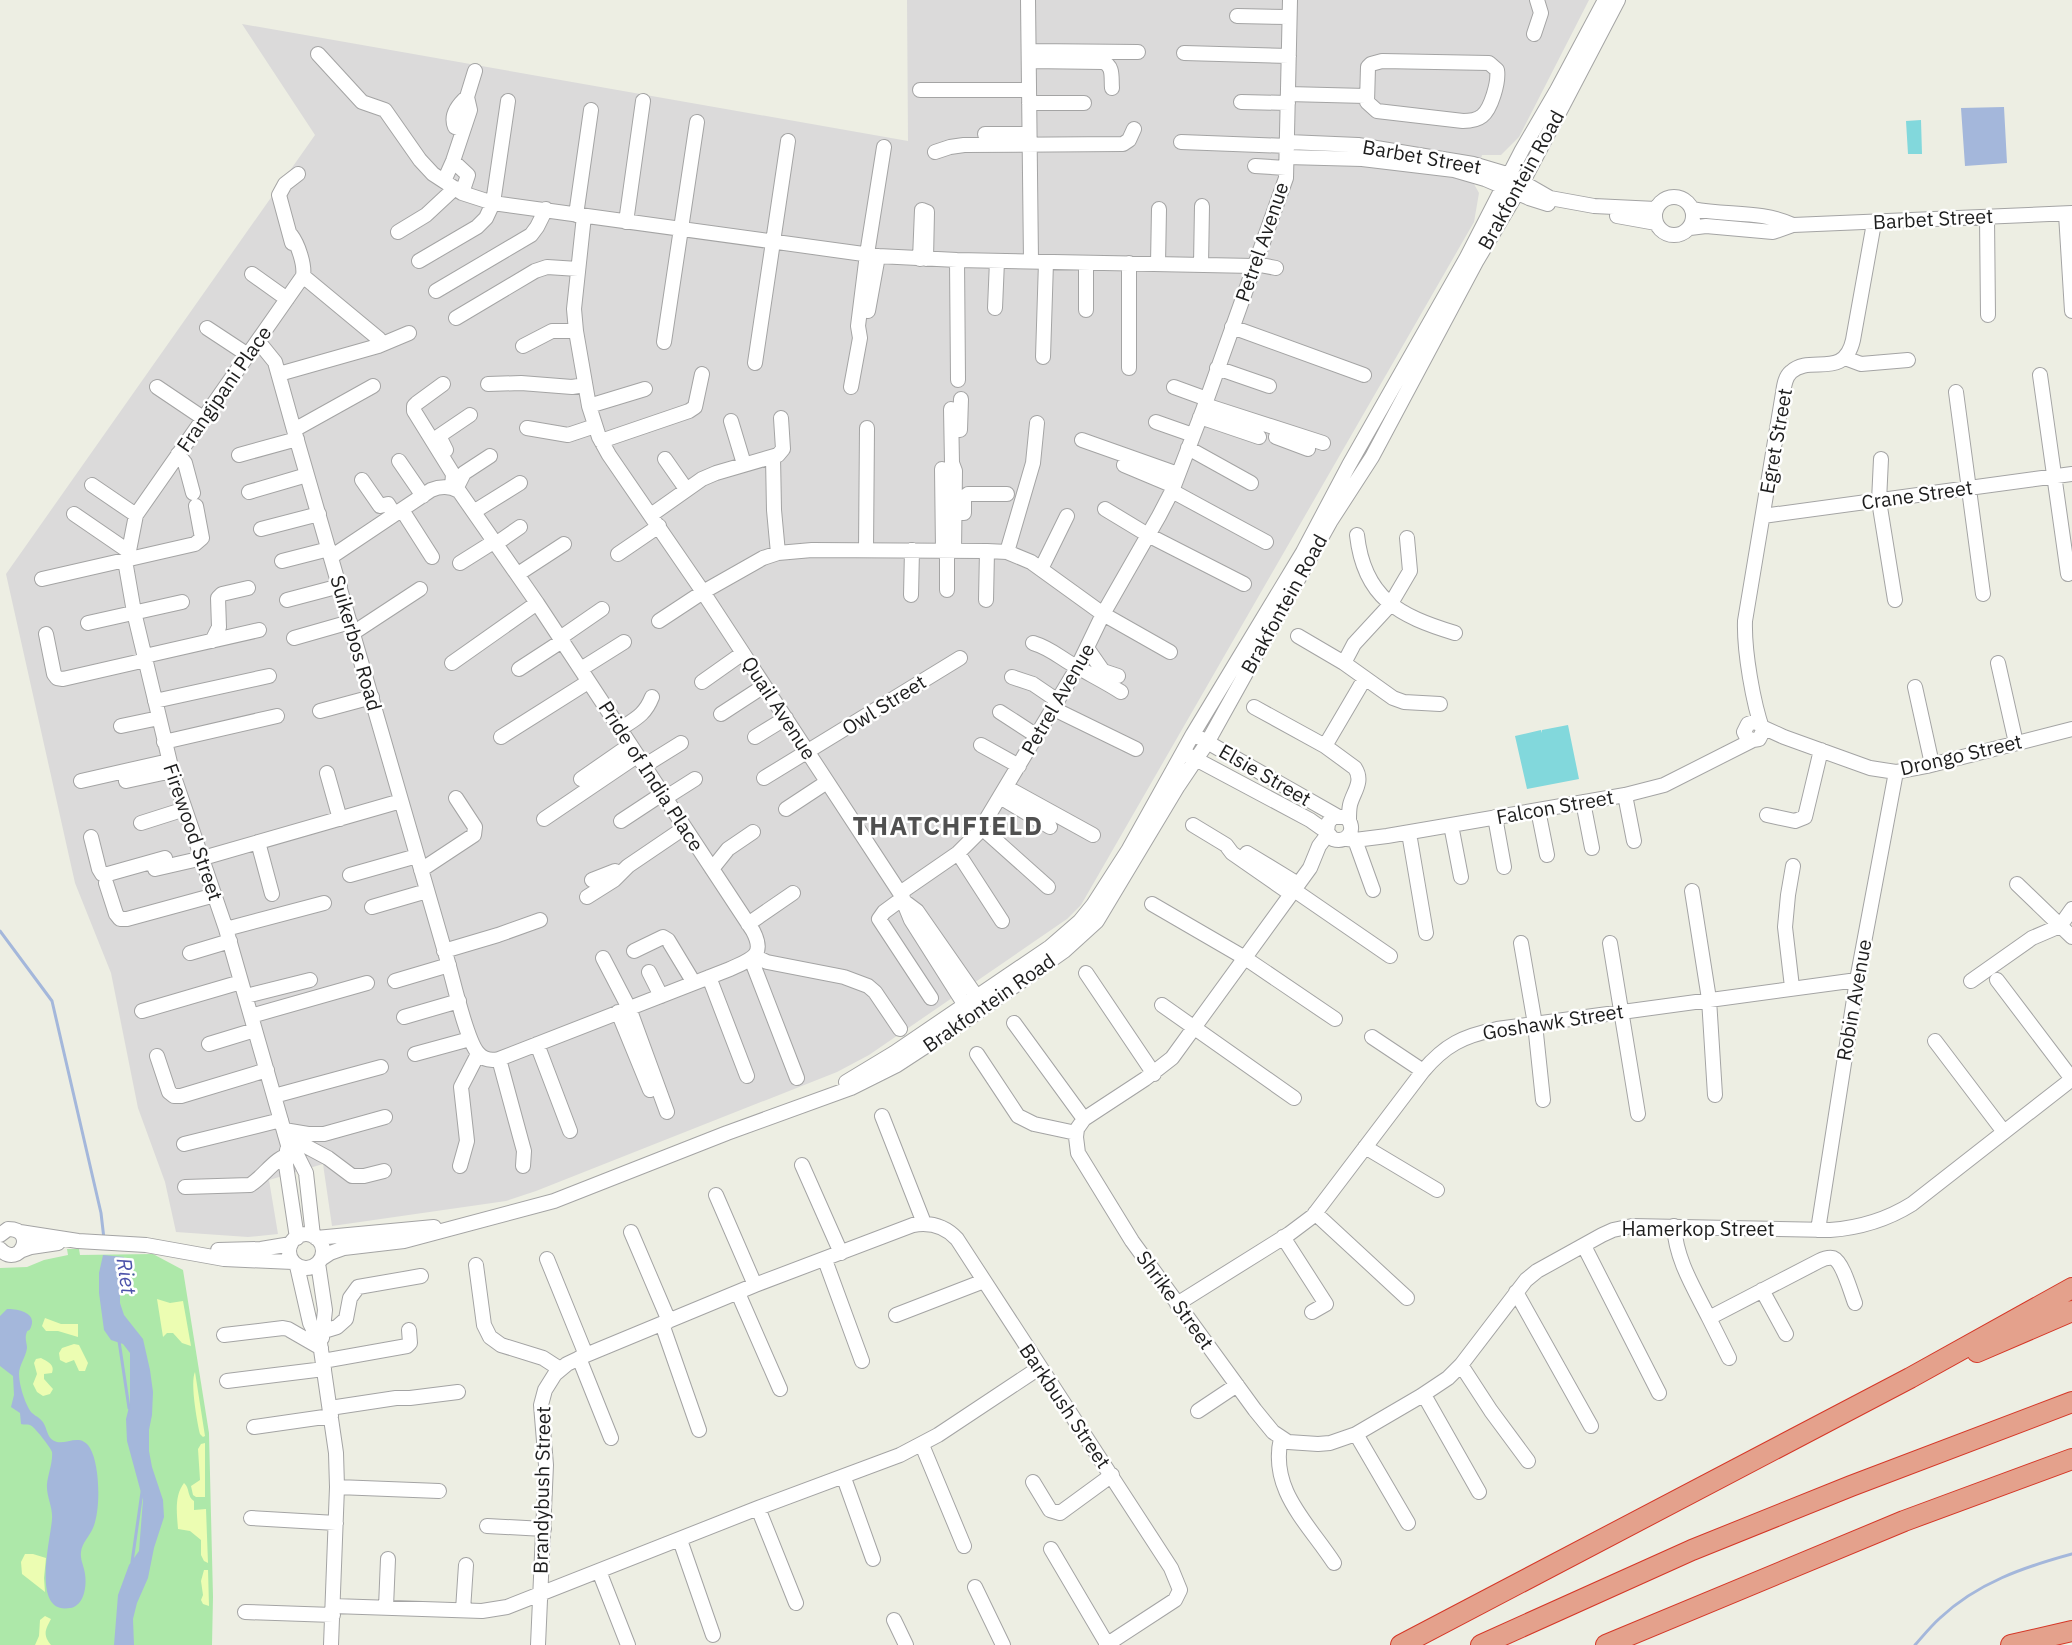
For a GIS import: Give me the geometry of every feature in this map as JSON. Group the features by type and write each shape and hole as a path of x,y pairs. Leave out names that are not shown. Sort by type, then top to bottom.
{"highway":[{"path":"1401,1645 1910,1378 2072,1288"},
{"path":"1910,1378 1940,1369 2072,1311"},
{"path":"1481,1645 1713,1542 1851,1486 2072,1402"},
{"path":"1606,1645 1904,1521 2072,1459"},
{"path":"2011,1645 2072,1631"}],"street":[{"path":"1028,0 1031,261"},
{"name":"Petrel Avenue","path":"930,998 879,919 884,912 970,843 982,828 1077,668 1103,614 1175,484 1255,265 1285,202 1290,0"},
{"path":"1534,34 1541,13 1537,0"},
{"name":"Brakfontein Road","path":"320,1261 330,1253 344,1248 404,1241 554,1202 828,1095 1064,951 1097,921 1178,786 1197,759 1330,522 1372,457 1476,262 1605,0"},
{"name":"Brakfontein Road","path":"974,1006 1080,921 1099,896 1129,849 1193,734 1303,552 1349,465 1467,257 1513,184 1618,0"},
{"path":"1237,16 1289,17"},
{"path":"1030,56 1138,52"},
{"path":"318,54 362,102 382,108 426,168 454,188 493,203 872,255 923,259 1255,265 1276,268"},
{"path":"1030,56 1108,64 1111,68 1112,88"},
{"path":"1189,56 1289,59"},
{"path":"1376,62 1489,63 1494,66 1498,75 1495,91 1485,114 1473,120 1463,121 1377,111 1367,102 1366,96 1368,67 1376,62"},
{"path":"454,188 453,161 463,130 455,127 454,114 467,97 475,70"},
{"path":"920,90 1029,96 1084,103"},
{"path":"1241,102 1366,96"},
{"path":"419,261 477,228 486,218 493,203 508,101"},
{"path":"626,222 643,101"},
{"name":"Quail Avenue","path":"591,110 580,215 574,309 589,406 601,441 786,718 902,898 911,920 933,944 974,1006"},
{"path":"664,342 697,122"},
{"path":"984,134 1029,140 1122,144 1129,140 1134,129"},
{"path":"935,152 964,145 1029,140"},
{"path":"755,363 788,141"},
{"path":"1181,142 1287,153"},
{"path":"851,387 860,338 865,329 864,311 884,147"},
{"path":"1194,149 1287,153"},
{"name":"Barbet Street","path":"1287,153 1351,152 1454,170 1513,184 1564,208 1643,219 1656,216"},
{"path":"1255,166 1287,153"},
{"path":"398,232 426,215 468,175 453,161"},
{"path":"298,174 285,184 279,195 303,270 379,339"},
{"path":"1674,197 1685,200 1693,209 1694,219 1690,228 1682,234 1670,235 1659,228 1656,216 1661,202 1674,197"},
{"path":"1202,206 1202,265"},
{"path":"436,291 531,235 546,209"},
{"path":"1158,264 1159,209"},
{"name":"Barbet Street","path":"1693,209 1766,216 1778,218 1793,225"},
{"path":"2069,214 2072,310"},
{"name":"Barbet Street","path":"1690,228 1706,226 1773,232 1793,225 2069,214"},
{"path":"1987,217 1988,315"},
{"path":"1874,223 1853,340 1851,349 1845,358 1861,364 1908,360"},
{"path":"923,235 923,259"},
{"path":"957,260 958,380"},
{"path":"995,309 997,261"},
{"path":"1043,357 1046,262"},
{"path":"1086,262 1086,309"},
{"path":"1129,264 1129,368"},
{"path":"456,318 535,271 548,267 578,269"},
{"path":"303,270 360,315"},
{"name":"Frangipani Place","path":"136,514 287,299 303,270"},
{"path":"252,274 287,299"},
{"path":"1232,327 1364,375"},
{"path":"207,328 248,355"},
{"path":"523,345 552,331 576,331"},
{"path":"279,374 378,346 409,333"},
{"name":"Suikerbos Road","path":"258,341 274,359 279,374 474,1047"},
{"name":"Egret Street","path":"1755,731 1755,705 1745,643 1745,621 1786,380 1796,368 1836,363 1845,358"},
{"path":"1217,368 1269,386"},
{"path":"601,441 689,411 695,407 697,402 702,374"},
{"path":"2040,375 2068,574"},
{"path":"443,384 417,403 414,411 455,480"},
{"path":"488,384 585,386"},
{"path":"157,387 203,418"},
{"path":"1174,387 1204,408 1259,438"},
{"path":"589,406 645,389"},
{"path":"239,455 295,435 371,390"},
{"path":"1956,392 1983,594"},
{"path":"949,470 959,459 961,399"},
{"path":"1204,408 1323,443"},
{"path":"1204,408 1308,449"},
{"path":"951,409 952,463 949,470 952,551"},
{"path":"455,480 439,436 470,415"},
{"path":"618,554 709,476 778,455 783,449 781,418"},
{"path":"731,421 744,464"},
{"path":"1156,422 1191,442 1251,483"},
{"path":"1007,552 1033,464 1037,423"},
{"path":"527,428 568,435 595,426"},
{"path":"866,550 867,428"},
{"path":"1082,440 1175,484 1266,542"},
{"path":"282,561 330,553 423,496 455,480 489,453 464,472 455,480"},
{"path":"42,579 127,555 200,542 202,538 195,500 185,463 178,454"},
{"path":"773,457 778,553"},
{"path":"665,459 692,489"},
{"path":"1881,459 1879,501 1895,600"},
{"path":"399,461 423,496"},
{"path":"1124,465 1175,484"},
{"name":"Crane Street","path":"1763,516 2072,474"},
{"path":"249,492 307,475"},
{"path":"362,480 380,506"},
{"name":"Pride of India Place","path":"455,480 748,924 759,944 759,950 752,958"},
{"path":"475,511 520,483"},
{"path":"92,485 136,514"},
{"path":"947,590 952,551 964,497 972,493 1007,494"},
{"path":"381,523 374,511 380,506 386,503 401,510 434,555"},
{"path":"1105,509 1148,535 1244,584"},
{"path":"74,514 127,555"},
{"name":"Firewood Street","path":"136,514 127,555 126,572 134,612 170,766 228,935 286,1139 294,1241"},
{"path":"261,529 319,514"},
{"path":"1041,570 1067,516"},
{"path":"460,563 520,527"},
{"path":"1357,535 1362,564 1368,577 1390,605 1417,620 1455,633"},
{"path":"1344,663 1354,644 1390,605 1410,571 1407,538"},
{"path":"518,574 564,544"},
{"path":"659,621 703,592 763,558 778,553 812,550 1007,552 1031,562 1103,614 1170,652"},
{"path":"911,595 912,550"},
{"path":"986,600 987,551"},
{"path":"287,600 340,586"},
{"path":"212,641 219,627 218,598 222,594 248,588"},
{"path":"294,639 352,627 420,590"},
{"path":"88,623 182,602"},
{"path":"453,663 537,603"},
{"path":"519,669 596,610"},
{"path":"46,634 54,674 57,678 63,679 259,630"},
{"path":"1298,636 1344,663 1394,698 1404,702 1440,704"},
{"path":"501,737 584,676 624,642"},
{"path":"1033,643 1048,648 1077,668 1100,678 1121,692"},
{"path":"1087,648 1103,671 1119,676"},
{"path":"702,682 743,653"},
{"name":"Owl Street","path":"764,778 960,658"},
{"path":"1998,663 2016,743"},
{"path":"155,701 269,676"},
{"path":"1012,677 1033,684 1056,705 1136,748"},
{"path":"1325,746 1365,678"},
{"path":"721,714 764,686"},
{"path":"1915,687 1932,764"},
{"path":"321,706 370,692"},
{"path":"620,729 647,710 652,697"},
{"path":"1254,707 1325,746 1355,768 1358,773 1358,786 1345,819 1352,832 1348,840"},
{"path":"1000,712 1037,736"},
{"path":"164,742 277,716"},
{"path":"121,726 159,718"},
{"path":"755,737 786,718"},
{"name":"Drongo Street","path":"1755,731 1784,737 1870,768 1896,772 2072,729"},
{"name":"Falcon Street","path":"1310,868 1348,840 1411,832 1625,795 1664,785 1732,750 1755,731"},
{"name":"Elsie Street","path":"1193,734 1345,819"},
{"path":"581,779 636,754 681,743"},
{"path":"981,745 1019,766"},
{"path":"1767,815 1795,821 1805,817 1821,750"},
{"name":"Elsie Street","path":"1183,752 1310,820 1328,833"},
{"path":"560,801 636,754"},
{"path":"544,819 636,754"},
{"path":"81,781 170,766"},
{"path":"126,781 170,766"},
{"name":"Robin Avenue","path":"1818,1230 1857,980 1896,772"},
{"path":"327,773 340,819"},
{"path":"621,821 695,778"},
{"path":"786,809 827,782"},
{"path":"1003,792 1050,827"},
{"path":"1003,792 1074,831"},
{"path":"1003,792 1093,835"},
{"path":"1625,795 1634,841"},
{"path":"350,875 419,863 474,835 476,831 456,798"},
{"path":"91,837 99,869 102,874 108,874 258,842 401,801"},
{"path":"1583,802 1592,848"},
{"path":"141,823 185,809"},
{"path":"1538,810 1547,855"},
{"path":"1495,817 1504,867"},
{"path":"1348,840 1333,839 1328,833 1328,823 1345,819 1370,837"},
{"path":"1193,825 1226,845 1232,853 1294,889 1390,956"},
{"path":"1451,825 1461,877"},
{"path":"587,897 684,828"},
{"path":"982,828 1048,887"},
{"path":"712,869 728,849 753,832"},
{"path":"1411,832 1429,917"},
{"path":"1411,832 1426,933"},
{"name":"Falcon Street","path":"1084,1119 1154,1074 1172,1058 1310,868 1319,846 1328,833"},
{"path":"1348,840 1373,891"},
{"path":"258,842 272,894"},
{"path":"155,869 201,853"},
{"path":"958,853 1002,921"},
{"path":"592,880 628,866"},
{"path":"1792,987 1785,927 1786,903 1793,866"},
{"path":"106,883 116,914 120,919 127,920 215,895"},
{"path":"2017,884 2072,937"},
{"path":"372,907 427,891"},
{"path":"1692,891 1709,999 1715,1095"},
{"path":"748,924 793,894"},
{"path":"190,953 228,935 324,903"},
{"path":"1152,904 1245,958 1335,1019"},
{"path":"1971,981 2032,938 2060,926 2072,909"},
{"path":"396,981 540,920"},
{"path":"634,951 663,937 668,940 694,983"},
{"path":"1521,943 1543,1100"},
{"path":"1610,943 1623,1011 1638,1114"},
{"path":"408,970 447,958"},
{"path":"603,958 663,1113"},
{"path":"752,958 796,1078"},
{"path":"474,1047 485,1059 497,1059 694,983 752,958 844,977 868,986 875,992 900,1029"},
{"path":"649,972 661,996"},
{"path":"1086,973 1154,1074"},
{"path":"709,977 747,1076"},
{"path":"249,1007 352,978"},
{"path":"249,1007 310,980"},
{"name":"Goshawk Street","path":"1178,1304 1283,1238 1315,1213 1423,1071 1448,1046 1468,1036 1623,1011 1857,980"},
{"path":"1997,980 2072,1079"},
{"path":"142,1011 242,982"},
{"path":"249,1007 367,983"},
{"path":"404,1017 459,1001"},
{"path":"1161,1005 1294,1098"},
{"path":"977,1054 1018,1116 1034,1124 1076,1132 1084,1119 1014,1023"},
{"path":"209,1044 255,1030"},
{"path":"1372,1037 1423,1071"},
{"path":"1935,1041 2004,1132"},
{"path":"537,1044 570,1131"},
{"path":"415,1054 474,1047"},
{"path":"458,1122 455,1084 474,1047"},
{"path":"460,1167 468,1141 461,1087 474,1047"},
{"path":"157,1056 169,1092 174,1096 181,1096 267,1070"},
{"path":"497,1059 524,1151 523,1166"},
{"path":"274,1096 381,1067"},
{"name":"Hamerkop Street","path":"1281,1438 1298,1444 1330,1443 1356,1434 1424,1395 1448,1378 1461,1365 1516,1292 1538,1271 1602,1235 1621,1227 1674,1226 1818,1230 1854,1227 1903,1210 2072,1079"},
{"path":"476,1265 484,1325 490,1337 501,1345 543,1358 557,1372 583,1356 665,1322 913,1225 924,1223 882,1116"},
{"path":"184,1144 286,1139 308,1134 324,1134 385,1117"},
{"name":"Shrike Street","path":"1076,1132 1076,1145 1084,1164 1132,1241 1255,1410 1281,1438"},
{"path":"286,1139 328,1158 352,1176 364,1176 384,1171"},
{"path":"185,1187 250,1185 276,1161 286,1139"},
{"name":"Firewood Street","path":"286,1139 303,1165 307,1179 314,1237"},
{"path":"1365,1147 1437,1190"},
{"path":"802,1165 841,1253"},
{"path":"289,1182 307,1179"},
{"path":"716,1194 755,1286"},
{"path":"1315,1213 1407,1298"},
{"name":"Barkbush Street","path":"924,1223 943,1228 952,1234 1112,1475 1177,1579 1180,1590 1175,1600 1107,1645"},
{"name":"Brakfontein Road","path":"314,1237 457,1226"},
{"path":"1674,1226 1680,1260 1729,1358"},
{"path":"1,1232 12,1229 78,1241 151,1246 181,1245 238,1251 276,1248 304,1235 314,1237 323,1247 320,1261 324,1299 322,1350 336,1453 337,1487 331,1645"},
{"path":"20,1232 24,1240 20,1251"},
{"path":"631,1232 665,1322 699,1430"},
{"path":"1283,1238 1326,1304 1312,1312"},
{"path":"0,1249 9,1255 44,1245 78,1241"},
{"path":"294,1241 290,1253 306,1302 310,1323 322,1350"},
{"path":"151,1246 224,1259 266,1260 308,1268 320,1261"},
{"path":"1584,1246 1659,1393"},
{"path":"1708,1318 1819,1261 1832,1258 1841,1266 1855,1303"},
{"path":"547,1259 611,1438"},
{"path":"825,1260 862,1361"},
{"path":"322,1350 337,1327 346,1319 350,1298 358,1287 421,1276"},
{"path":"896,1316 984,1281"},
{"path":"1762,1290 1786,1334"},
{"path":"1516,1292 1591,1426"},
{"path":"738,1293 780,1389"},
{"path":"306,1302 324,1299"},
{"path":"224,1335 283,1328 322,1350"},
{"path":"227,1381 322,1350 407,1346 410,1343 409,1330"},
{"path":"1461,1365 1528,1461"},
{"path":"245,1612 386,1607 499,1610 759,1508 844,1478 922,1445 1039,1368"},
{"name":"Brandybush Street","path":"538,1645 546,1465 541,1405 545,1390 557,1372"},
{"path":"1198,1411 1237,1385"},
{"path":"396,1398 404,1393 445,1386"},
{"path":"254,1427 396,1398 458,1392"},
{"path":"1424,1395 1479,1492"},
{"path":"1356,1434 1408,1524"},
{"path":"1281,1438 1277,1455 1278,1467 1287,1494 1293,1507 1334,1563"},
{"path":"922,1445 964,1546"},
{"path":"1033,1482 1050,1510 1060,1513 1112,1475"},
{"path":"844,1478 873,1559"},
{"path":"337,1487 440,1491"},
{"path":"759,1508 796,1603"},
{"path":"251,1518 336,1523"},
{"path":"487,1526 544,1530"},
{"path":"680,1540 713,1635"},
{"path":"1051,1549 1107,1645"},
{"path":"386,1607 388,1559"},
{"path":"463,1610 466,1565"},
{"path":"598,1571 628,1645"},
{"path":"975,1587 1003,1645"},
{"path":"894,1620 906,1645"}],"shaded area":[{"path":"907,0 1589,0 1519,137 1501,155 1482,155 1474,184 1479,193 1474,222 1081,905 1067,919 869,1055 837,1072 536,1191 506,1201 332,1226 323,1164 269,1180 278,1234 248,1237 176,1232 165,1182 138,1108 111,973 75,883 6,574 315,135 242,24 908,141"},
{"path":"2004,107 2007,163 1965,166 1961,108"},
{"path":"1921,120 1922,154 1908,154 1906,121"},
{"path":"1568,725 1579,779 1527,789 1515,736 1541,730 1542,733 1542,730"},
{"path":"67,1249 79,1249 80,1255 153,1254 183,1270 209,1433 212,1645 0,1645 0,1268 27,1267 44,1260 68,1255"},
{"path":"103,1255 124,1257 126,1282 120,1294 120,1303 124,1315 143,1339 150,1370 153,1392 149,1451 163,1500 164,1517 154,1548 148,1578 133,1619 134,1645 114,1645 118,1595 129,1565 139,1551 143,1500 127,1441 130,1353 123,1344 111,1340 104,1330 99,1293 99,1273"},
{"path":"7,1309 25,1312 32,1322 26,1335 27,1348 19,1374 22,1392 29,1409 42,1421 53,1441 83,1441 90,1448 96,1465 98,1488 96,1520 81,1552 86,1579 85,1590 79,1604 70,1608 58,1607 50,1600 46,1588 52,1515 47,1484 52,1452 32,1426 21,1424 20,1413 11,1407 14,1395 13,1376 0,1366 0,1316"}],"sand":[{"path":"157,1299 170,1303 183,1301 191,1346 182,1343 173,1333 167,1333 163,1337"},
{"path":"45,1318 61,1324 78,1324 78,1337 58,1331 46,1331 42,1326"},
{"path":"74,1344 79,1345 88,1363 85,1371 79,1371 74,1360 66,1363 60,1360 59,1353 62,1348"},
{"path":"41,1358 53,1367 52,1373 44,1374 44,1379 53,1389 50,1394 43,1396 37,1392 33,1384 37,1374 34,1363 36,1359"},
{"path":"195,1372 205,1436 203,1437 200,1434 195,1402 193,1384"},
{"path":"205,1443 205,1497 196,1497 193,1495 191,1486 200,1480 198,1449 201,1444"},
{"path":"184,1483 194,1501 194,1510 206,1509 208,1563 201,1555 201,1540 190,1531 178,1529 177,1499"},
{"path":"25,1554 46,1558 45,1592 22,1574 21,1562"},
{"path":"204,1570 208,1570 209,1606 203,1604 201,1600 203,1595 201,1581"},
{"path":"45,1616 51,1619 46,1635 51,1645 35,1645 39,1636 40,1620"}],"waterway":[{"name":"Riet","path":"0,931 52,1001 101,1213 104,1239"},
{"name":"Riet","path":"119,1341 129,1408"},
{"name":"Riet","path":"132,1562 142,1492"},
{"path":"1915,1645 1933,1624 1969,1595 2019,1571 2072,1554"}],"district":[{"name":"THATCHFIELD","path":"948,826"}]}
